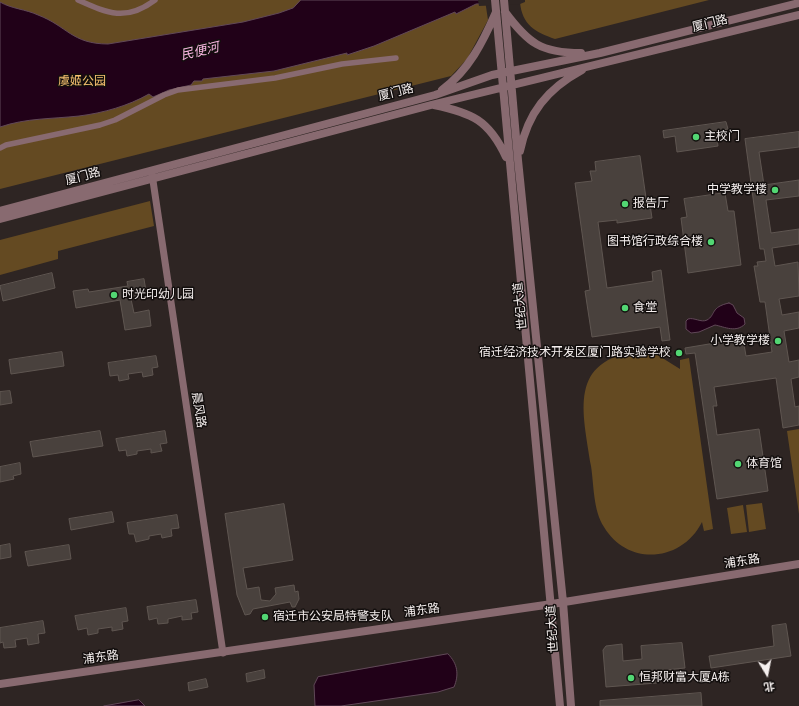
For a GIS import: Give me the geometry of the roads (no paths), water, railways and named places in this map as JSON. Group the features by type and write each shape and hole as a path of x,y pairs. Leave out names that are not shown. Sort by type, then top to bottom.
{"street":[{"path":"78,0 102,11 121,15 137,11 154,0"},
{"name":"厦门路","path":"0,220 327,123 435,95 506,72 600,53 799,3"},
{"path":"435,95 451,83 477,52 500,6 519,31 541,47 552,51 600,53"},
{"name":"世纪大道","path":"500,6 507,86 509,162 552,604 560,706"},
{"name":"厦门路","path":"0,211 152,175 593,64 799,15"},
{"path":"0,148 17,142 100,125 116,120 164,95 178,90 275,78 342,64 396,58"},
{"path":"518,160 523,136 532,115 550,91 565,79 593,64"},
{"name":"世纪大道","path":"507,86 518,160 563,602 570,706"},
{"path":"431,105 458,110 477,118 495,136 509,162"},
{"name":"晨风路","path":"152,175 223,653"},
{"name":"浦东路","path":"0,684 223,653 552,604 799,564"}],"water":[{"name":"民便河","path":"301,0 525,0 520,2 476,4 456,14 455,12 374,46 347,55 347,53 274,71 194,81 191,85 169,90 153,97 149,94 124,105 97,113 29,120 0,127 0,2 48,19 78,38 96,43 108,44 243,22 293,8"},
{"path":"729,303 733,305 737,313 744,318 745,324 742,327 730,329 715,325 699,332 691,333 686,329 686,321 688,319 705,321 710,318 716,309"},
{"path":"448,654 454,662 457,670 457,678 454,687 438,692 341,706 315,706 314,685 318,677"},
{"path":"139,700 145,706 104,706"}],"place":[{"name":"主校门","path":"696,137"},
{"name":"中学教学楼","path":"775,190"},
{"name":"报告厅","path":"625,204"},
{"name":"图书馆行政综合楼","path":"711,242"},
{"name":"时光印幼儿园","path":"114,295"},
{"name":"食堂","path":"625,308"},
{"name":"小学教学楼","path":"778,341"},
{"name":"宿迁经济技术开发区厦门路实验学校","path":"679,353"},
{"name":"体育馆","path":"738,464"},
{"name":"宿迁市公安局特警支队","path":"265,617"},
{"name":"恒邦财富大厦A栋","path":"631,678"}],"park label":[{"name":"虞姬公园","path":"82,82"}]}
